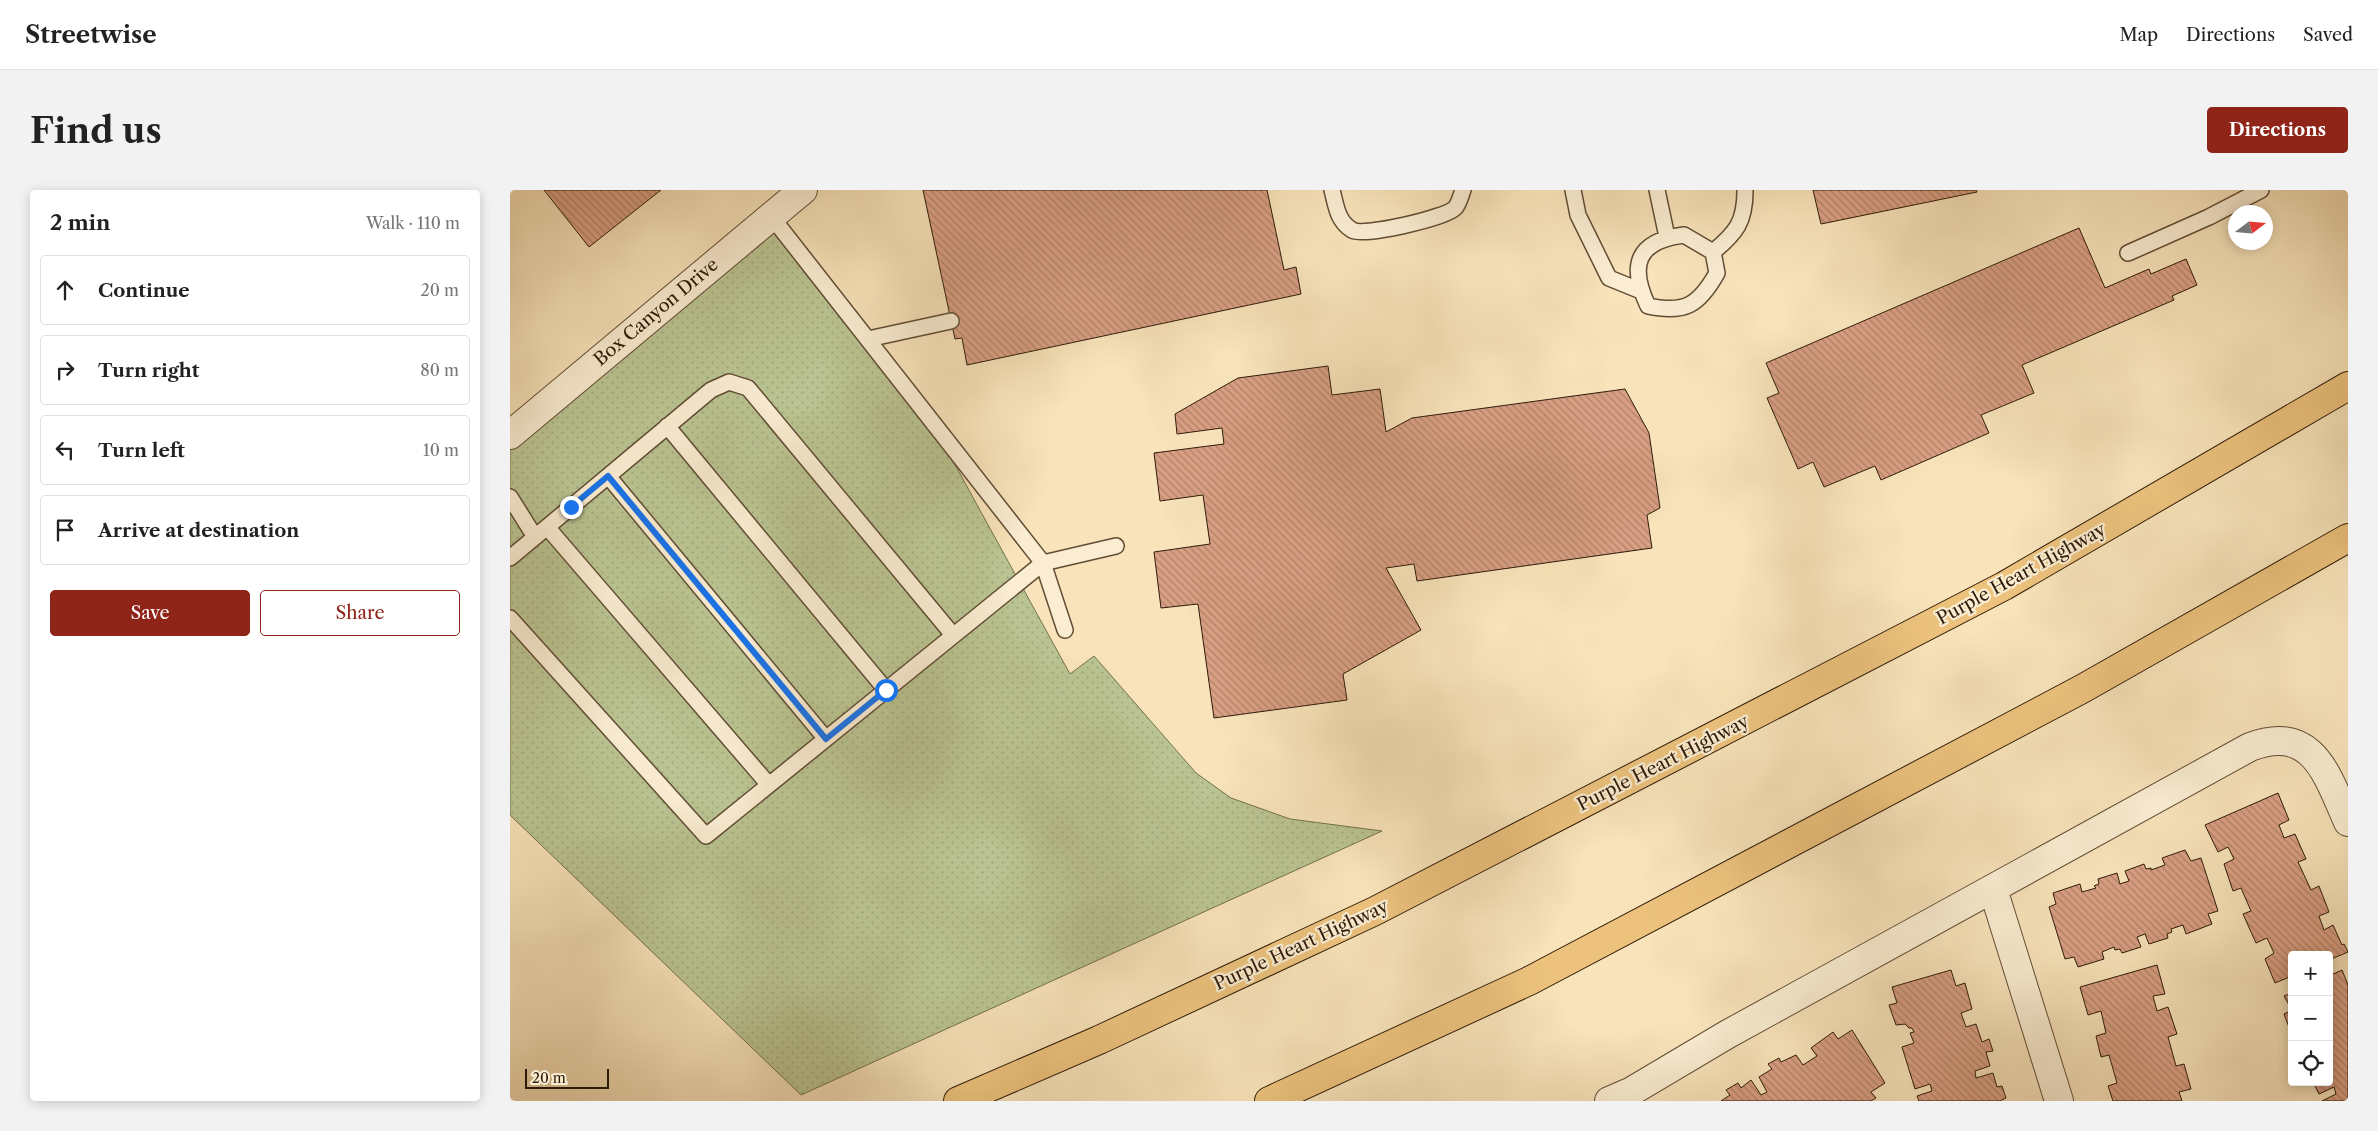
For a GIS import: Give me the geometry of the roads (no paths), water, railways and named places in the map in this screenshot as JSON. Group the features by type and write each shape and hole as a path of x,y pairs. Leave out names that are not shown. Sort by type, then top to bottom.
{"highway":[{"name":"Purple Heart Highway","path":"958,1101 1099,1040 1393,902 2004,586 2348,386"},
{"path":"1269,1101 1529,981 2082,689 2348,538"}],"street":[{"name":"Box Canyon Drive","path":"510,435 803,190"},
{"path":"1609,1101 1632,1091 1728,1034 2250,747 2266,741 2282,740 2298,744 2312,752 2324,767 2348,822"},
{"path":"1993,889 2059,1101"}],"lane":[{"path":"1332,190 1339,218 1353,230 1369,232 1442,215 1456,207 1462,190"},
{"path":"1573,190 1578,215 1609,278 1641,291"},
{"path":"1657,190 1667,237"},
{"path":"2128,253 2209,217 2261,190"},
{"path":"1712,252 1733,236 1740,221 1745,202 1745,191"},
{"path":"772,216 1043,562 1065,630"},
{"path":"1684,235 1712,252 1717,273 1705,294 1694,303 1668,310 1648,306 1641,291 1637,264 1651,244 1667,237 1684,235"},
{"path":"868,339 951,321"},
{"path":"510,556 711,390 729,382 748,388 953,635"},
{"path":"668,426 886,690"},
{"path":"608,476 826,739"},
{"path":"510,497 769,785"},
{"path":"510,618 706,836 1043,562 1116,546"}]}
